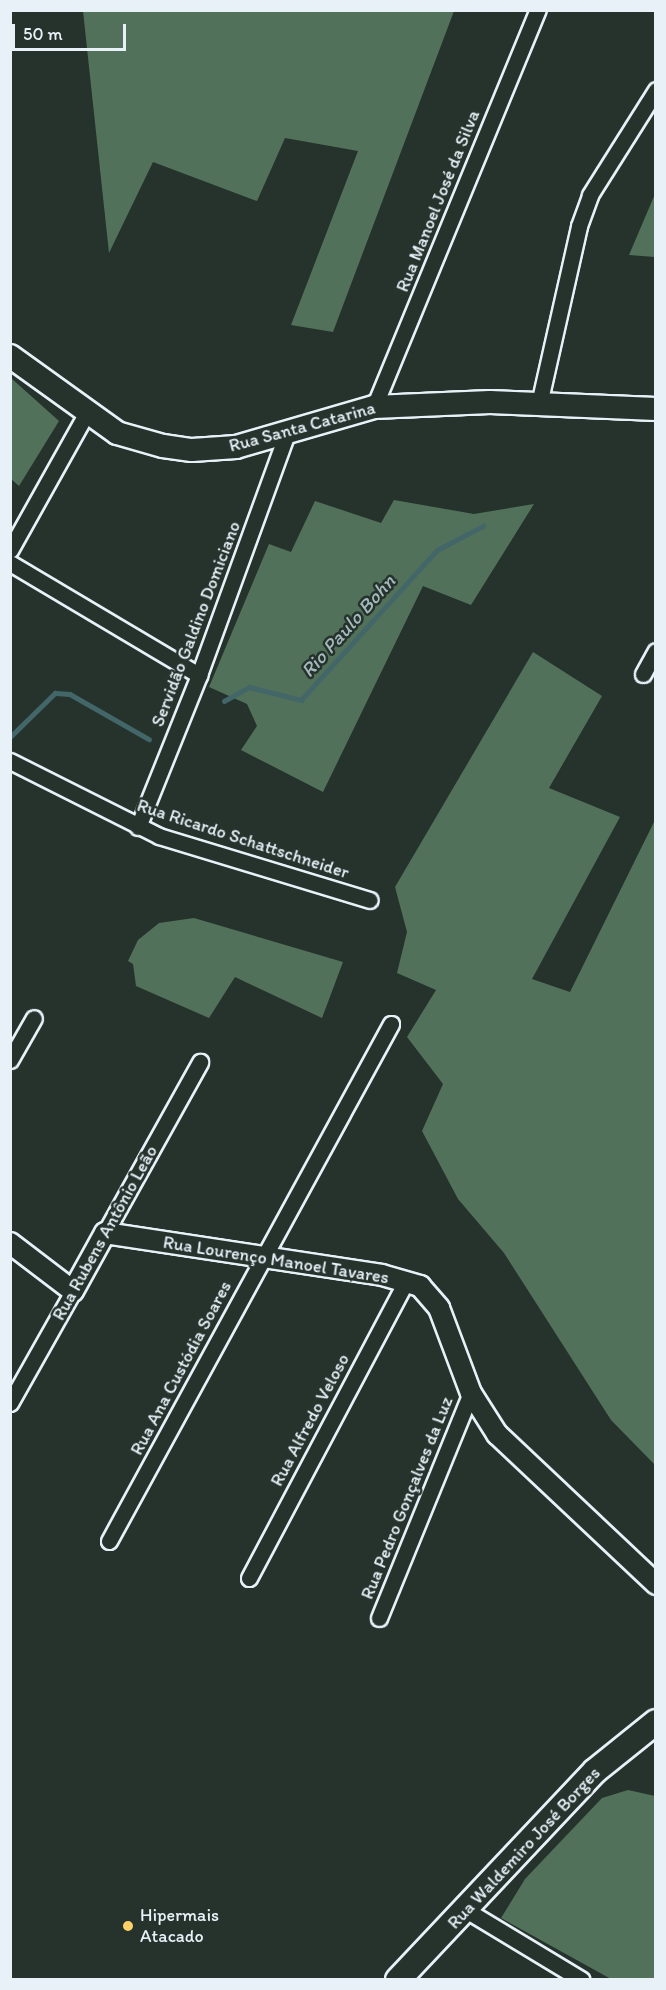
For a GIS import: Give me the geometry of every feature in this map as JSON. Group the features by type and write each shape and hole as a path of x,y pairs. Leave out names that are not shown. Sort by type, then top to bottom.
{"main road":[{"name":"Rua Santa Catarina","path":"10,356 86,414 139,441 192,450 236,447 374,407 454,402 656,410"},
{"name":"Rua Waldemiro José Borges","path":"398,1980 595,1771 656,1722"}],"street":[{"name":"Rua Manoel José da Silva","path":"374,407 538,10"},
{"path":"539,404 582,216 590,195 656,90"},
{"path":"10,550 86,414"},
{"name":"Servidão Galdino Domiciano","path":"138,827 199,675 287,433"},
{"path":"10,563 199,675"},
{"path":"643,674 656,651"},
{"name":"Rua Ricardo Schattschneider","path":"10,761 138,827 370,900"},
{"path":"10,1060 34,1018"},
{"name":"Rua Ana Custódia Soares","path":"110,1541 391,1024"},
{"name":"Rua Rubens Antônio Leão","path":"10,1403 200,1062"},
{"name":"Rua Lourenço Manoel Tavares","path":"105,1233 406,1281 420,1286 439,1308 471,1393 497,1434 656,1584"},
{"path":"10,1243 73,1291"},
{"name":"Rua Alfredo Veloso","path":"249,1578 406,1281"},
{"name":"Rua Pedro Gonçalves da Luz","path":"379,1618 471,1393"},
{"path":"466,1910 582,1980"}],"green space":[{"path":"83,11 454,11 333,332 291,325 358,151 285,138 257,201 153,162 109,253"},
{"path":"655,194 655,257 629,255"},
{"path":"11,378 59,421 19,486 11,479"},
{"path":"394,500 474,514 534,504 471,605 423,586 323,792 241,750 257,726 247,704 209,687 269,544 291,552 315,501 381,523"},
{"path":"533,652 602,696 549,788 620,817 532,979 570,992 655,820 655,1465 611,1420 504,1253 458,1199 422,1131 443,1084 407,1037 436,990 397,973 407,932 395,887"},
{"path":"194,918 343,962 322,1018 235,977 209,1018 136,986 133,964 128,961 138,940 159,923"},
{"path":"628,1790 655,1796 655,1979 611,1979 501,1918 525,1879 602,1798"}],"waterway":[{"name":"Rio Paulo Bohn","path":"224,701 249,687 301,700 437,550 483,526"},
{"name":"Rio Paulo Bohn","path":"10,737 55,693 70,694 149,739"}],"place":[{"name":"Hipermais Atacado","path":"128,1926"}]}
